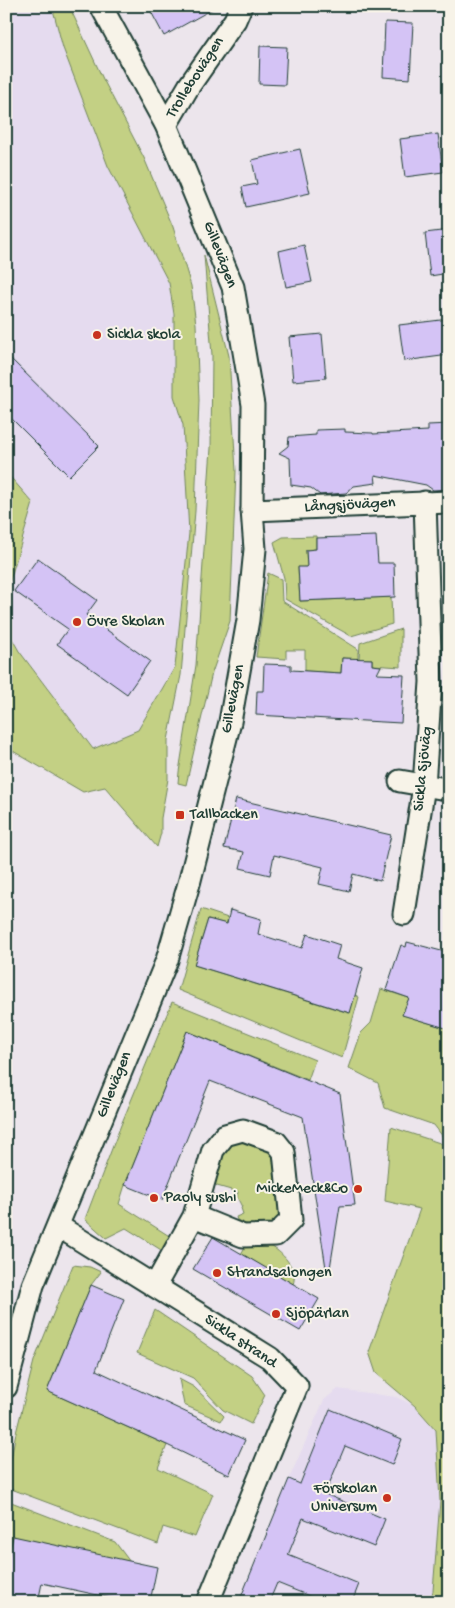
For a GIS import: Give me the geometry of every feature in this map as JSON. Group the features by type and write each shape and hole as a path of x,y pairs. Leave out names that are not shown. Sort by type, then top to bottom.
{"street":[{"name":"Gillevägen","path":"6,1386 33,1285 167,960 183,908 230,722 248,620 255,549 252,510 253,405 233,287 166,125 101,6"},
{"name":"Trollebovägen","path":"166,125 189,86 234,20 241,6"},
{"name":"Sickla Sjöväg","path":"404,914 424,786 431,682 425,502"},
{"name":"Långsjövägen","path":"252,510 449,502"},
{"path":"400,781 446,789"},
{"path":"156,1286 194,1216 213,1150 225,1135 243,1130 276,1142 284,1152 291,1220 276,1235 243,1236 194,1216"},
{"name":"Sickla strand","path":"58,1226 270,1358 297,1386 208,1602"}],"shaded area":[{"name":"Sickla skola","path":"6,6 58,6 183,287 189,533 175,667 138,730 93,749 19,651 6,628 6,594 33,503 6,472"},
{"name":"Förskolan Universum","path":"338,1389 396,1397 415,1406 436,1430 440,1501 433,1591 430,1602 352,1602 359,1584 288,1555 303,1518 374,1547 385,1519 325,1494 345,1446 392,1465 402,1439 330,1410 300,1484 289,1479 324,1400"},
{"path":"277,1583 324,1602 269,1602"}],"green space":[{"path":"52,6 69,6 103,79 144,158 173,227 191,286 196,324 199,400 195,511 181,675 168,740 168,779 161,818 161,833 157,847 105,787 83,792 6,747 6,628 19,651 93,749 138,730 175,667 189,533 183,425 174,396 174,314 169,283 108,166 63,48"},
{"path":"204,255 229,356 236,471 230,621 212,673 186,785 178,783 196,665 211,448 212,355"},
{"path":"6,472 33,503 6,594"},
{"path":"316,536 316,549 306,550 307,567 298,568 300,601 391,597 392,624 351,636 285,599 284,578 274,542 283,537"},
{"path":"268,573 281,579 282,601 358,649 358,659 342,658 341,673 305,671 305,650 286,650 286,659 256,657"},
{"path":"401,629 401,667 372,665 372,659 359,659 360,643"},
{"path":"201,909 228,918 226,924 208,919 194,965 349,1013 355,995 359,997 342,1058 178,990"},
{"path":"381,989 409,998 403,1015 449,1029 449,1145 434,1125 385,1108 378,1083 349,1068 361,1033 371,1023"},
{"path":"172,1002 315,1060 308,1080 187,1031 119,1204 174,1239 166,1253 126,1228 106,1238 85,1219 121,1125"},
{"path":"391,1127 449,1146 449,1602 430,1602 433,1591 440,1501 436,1430 415,1406 376,1373 369,1352 420,1209 385,1201"},
{"path":"241,1140 270,1150 277,1159 284,1217 273,1224 261,1227 237,1220 236,1217 243,1214 237,1197 238,1192 217,1186 211,1179 224,1150"},
{"path":"248,1242 266,1244 278,1251 291,1267 294,1279 293,1284 241,1254"},
{"path":"73,1265 90,1267 101,1272 91,1285 47,1391 167,1445 158,1468 213,1494 195,1537 163,1527 158,1544 6,1487 15,1437 34,1361"},
{"path":"155,1310 252,1376 265,1395 251,1424 223,1410 193,1378 137,1353"},
{"path":"179,1379 194,1387 224,1416 221,1421 184,1405"},
{"path":"6,1500 115,1542 130,1562 6,1570"}],"building":[{"path":"148,6 218,6 164,36"},
{"path":"385,22 413,23 410,79 383,77"},
{"path":"260,46 287,47 285,85 259,84"},
{"path":"438,134 443,172 405,177 400,139"},
{"path":"300,149 310,193 246,207 242,187 257,184 252,160"},
{"path":"449,230 449,273 430,276 425,233"},
{"path":"304,245 312,282 286,287 279,251"},
{"path":"449,319 449,355 404,361 399,325"},
{"path":"322,334 326,378 293,381 289,337"},
{"path":"6,354 99,446 69,476 6,413"},
{"path":"449,424 449,489 433,490 426,485 375,475 376,483 354,486 346,493 320,495 311,488 291,485 290,458 279,453 288,446 289,437 316,435 316,430 345,429 345,432 373,434 428,431 428,425"},
{"path":"376,536 378,563 394,563 395,597 300,601 298,567 307,567 306,550 316,549 316,538"},
{"name":"Övre Skolan","path":"38,558 97,600 86,615 150,661 127,694 57,644 68,629 14,591"},
{"path":"342,658 372,659 372,665 381,666 377,674 404,675 401,723 256,715 257,691 263,691 264,664 291,665 291,670 341,673"},
{"path":"236,799 391,835 380,881 353,874 349,891 319,884 323,867 274,855 270,875 240,868 244,852 224,848"},
{"path":"230,910 261,919 258,934 302,948 307,934 340,945 336,959 363,968 350,1013 194,965 208,919 227,924"},
{"path":"407,942 449,953 449,1029 402,1015 409,998 386,990 401,945 406,947"},
{"path":"187,1031 340,1094 355,1205 340,1206 330,1268 326,1268 303,1117 210,1081 162,1200 125,1185"},
{"path":"213,1237 319,1299 300,1331 193,1269"},
{"path":"91,1285 124,1299 96,1370 245,1440 229,1475 47,1391"},
{"path":"330,1409 402,1439 392,1465 345,1446 325,1494 385,1519 374,1547 303,1518 288,1555 359,1584 352,1602 324,1602 277,1583 269,1602 239,1602 289,1479 300,1484"},
{"path":"13,1536 157,1567 150,1602 130,1602 42,1583 38,1602 6,1602 6,1570"}],"place":[{"name":"Sickla skola","path":"97,335"},
{"name":"Övre Skolan","path":"77,622"},
{"name":"Tallbacken","path":"180,815"},
{"name":"MickeMeck&Co","path":"358,1189"},
{"name":"Paoly sushi","path":"154,1198"},
{"name":"Strandsalongen","path":"217,1273"},
{"name":"Sjöpärlan","path":"276,1314"},
{"name":"Förskolan Universum","path":"387,1498"}]}
